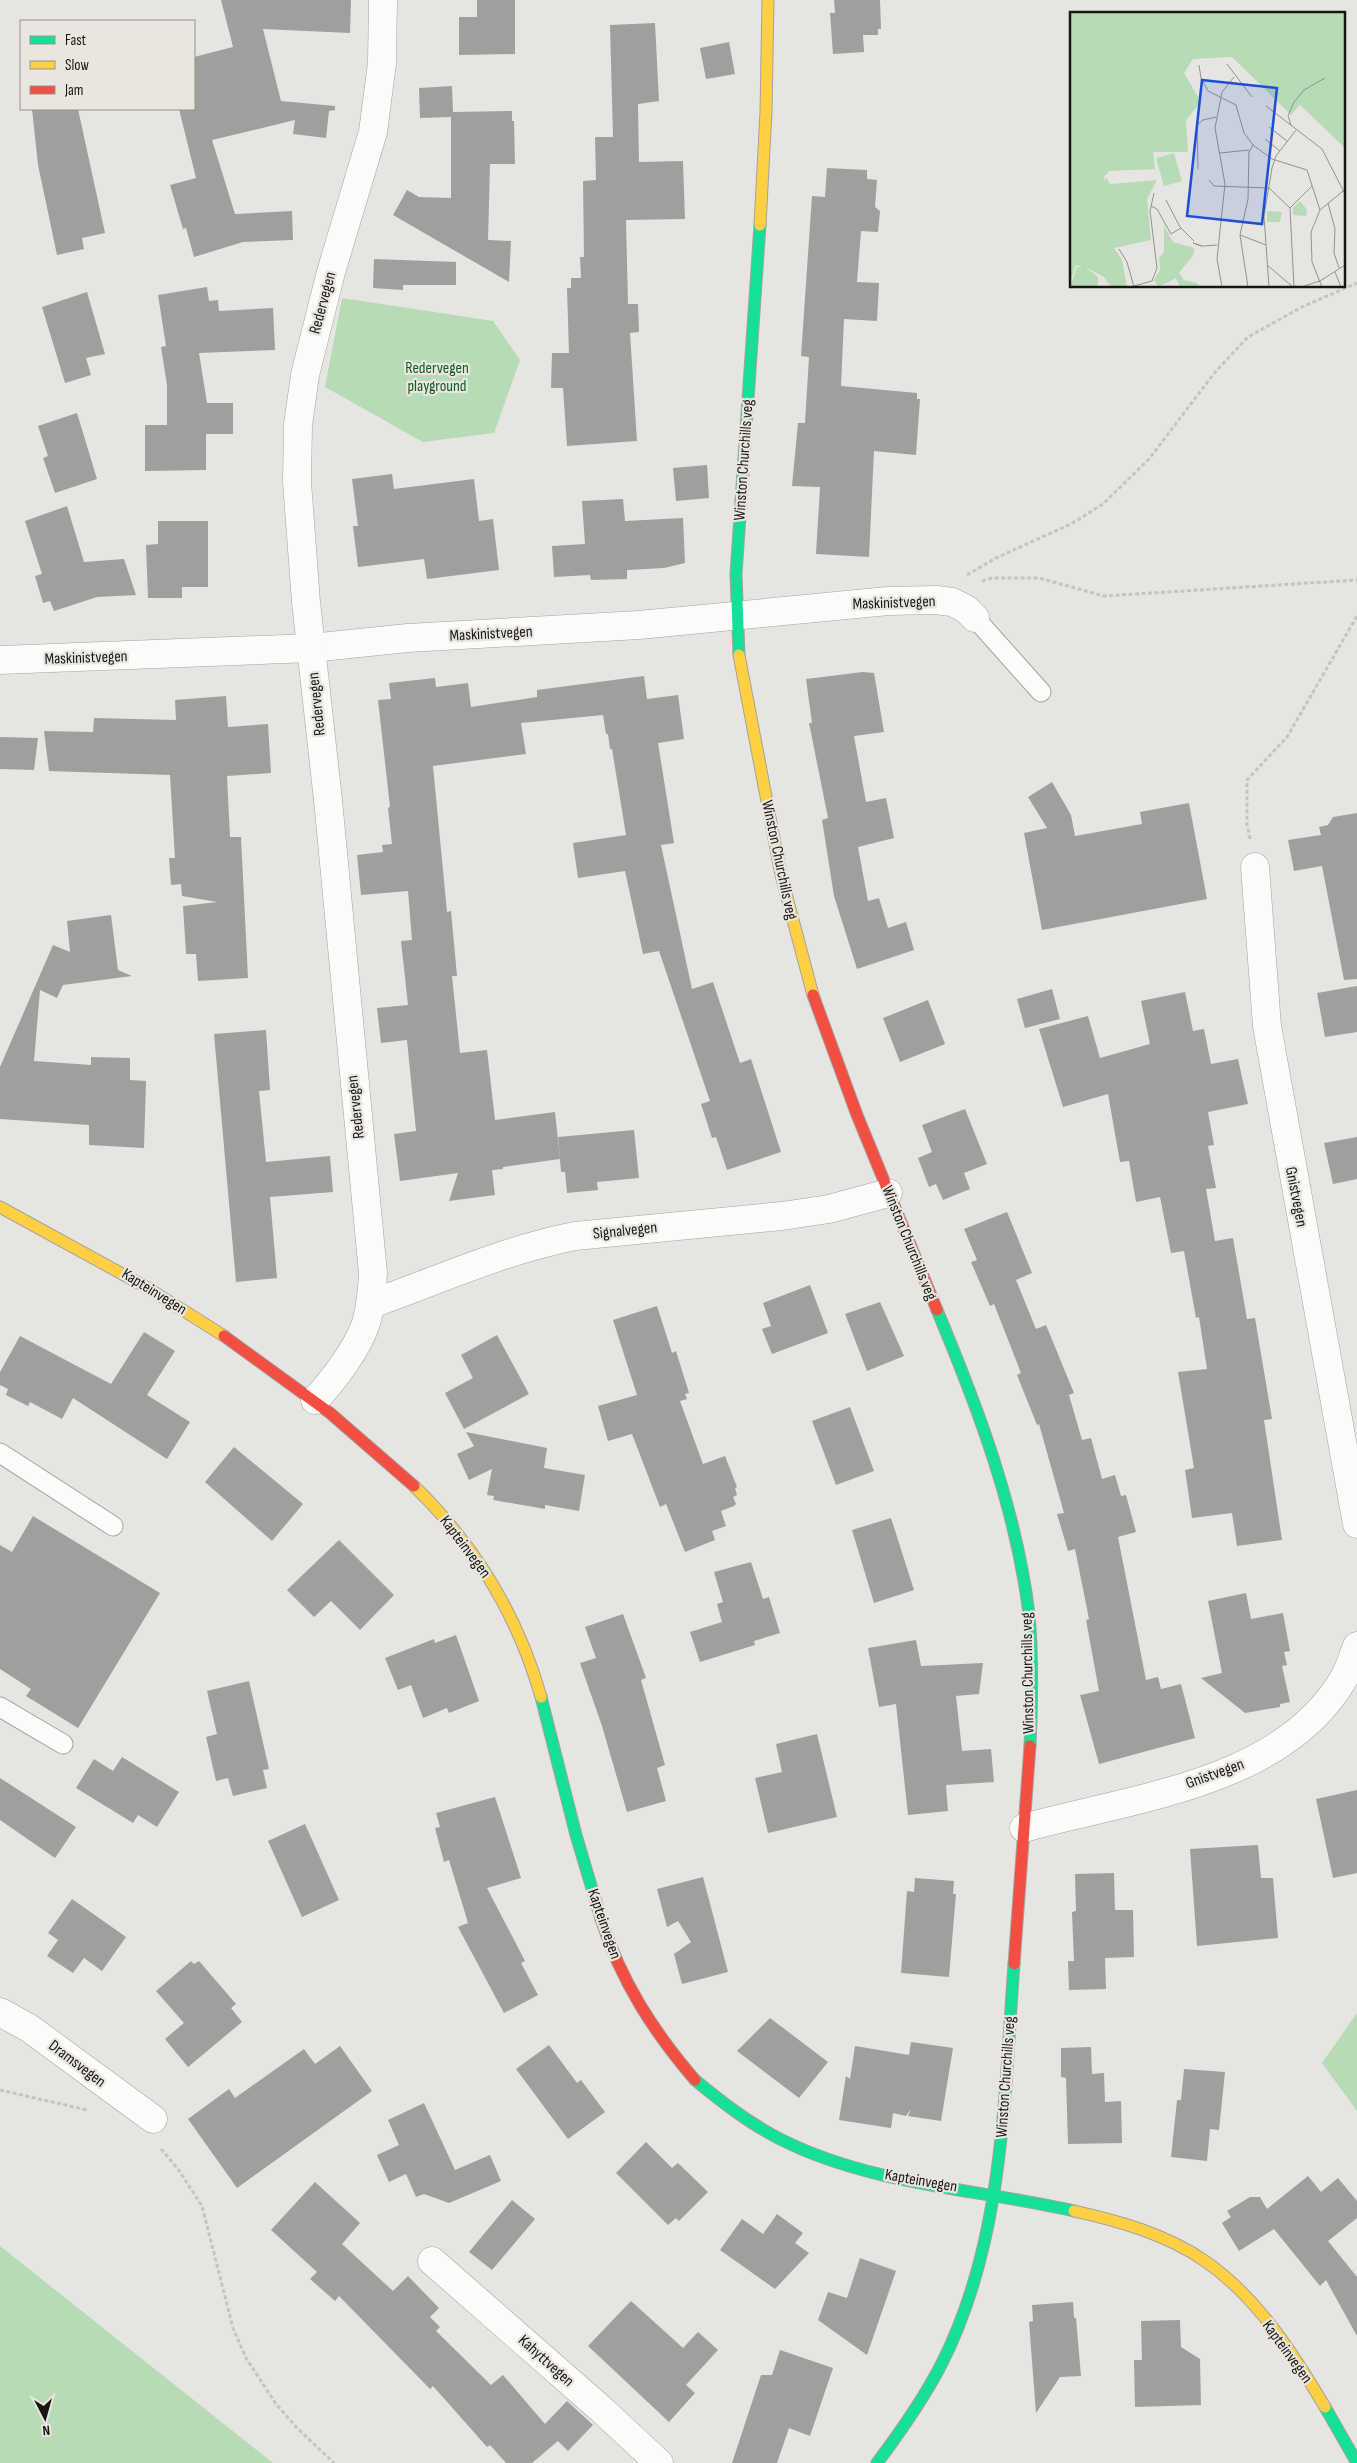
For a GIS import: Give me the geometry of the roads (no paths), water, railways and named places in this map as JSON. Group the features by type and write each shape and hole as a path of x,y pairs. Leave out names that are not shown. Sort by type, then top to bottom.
{"street":[{"name":"Redervegen","path":"315,1400 354,1346 366,1325 371,1304 373,1273 311,648 297,482 298,425 305,375 316,329 373,132 382,63 383,0"},
{"name":"Winston Churchills veg","path":"768,0 765,122 738,547 737,649 779,868 811,989 888,1193 972,1392 1002,1485 1021,1568 1030,1631 1031,1685 1024,1828 1006,2097 995,2193 973,2290 958,2330 917,2409 877,2463"},
{"name":"Maskinistvegen","path":"0,660 311,648 408,638 639,625 888,601 944,601 966,609 975,618"},
{"name":"Gnistvegen","path":"1254,867 1267,1026 1357,1524"},
{"name":"Signalvegen","path":"371,1304 506,1253 541,1242 575,1236 782,1216 829,1209 888,1193"},
{"name":"Kapteinvegen","path":"0,1207 133,1279 274,1370 315,1400 389,1463 447,1520 480,1563 502,1600 521,1638 535,1674 591,1884 622,1974 643,2016 692,2078 721,2104 752,2124 812,2154 888,2177 995,2193 1115,2221 1170,2243 1196,2256 1218,2272 1247,2299 1280,2338 1308,2379 1357,2462"},
{"name":"Gnistvegen","path":"1024,1828 1192,1784 1257,1759 1290,1738 1320,1711 1345,1677 1357,1646"},
{"name":"Dramsvegen","path":"0,2012 30,2028 154,2131"},
{"name":"Kahyttvegen","path":"432,2261 601,2409 659,2463"}],"lane":[{"path":"975,618 1041,692"},
{"path":"0,1453 113,1526"},
{"path":"0,1706 63,1744"}],"park label":[{"name":"Redervegen playground","path":"437,377"}]}
